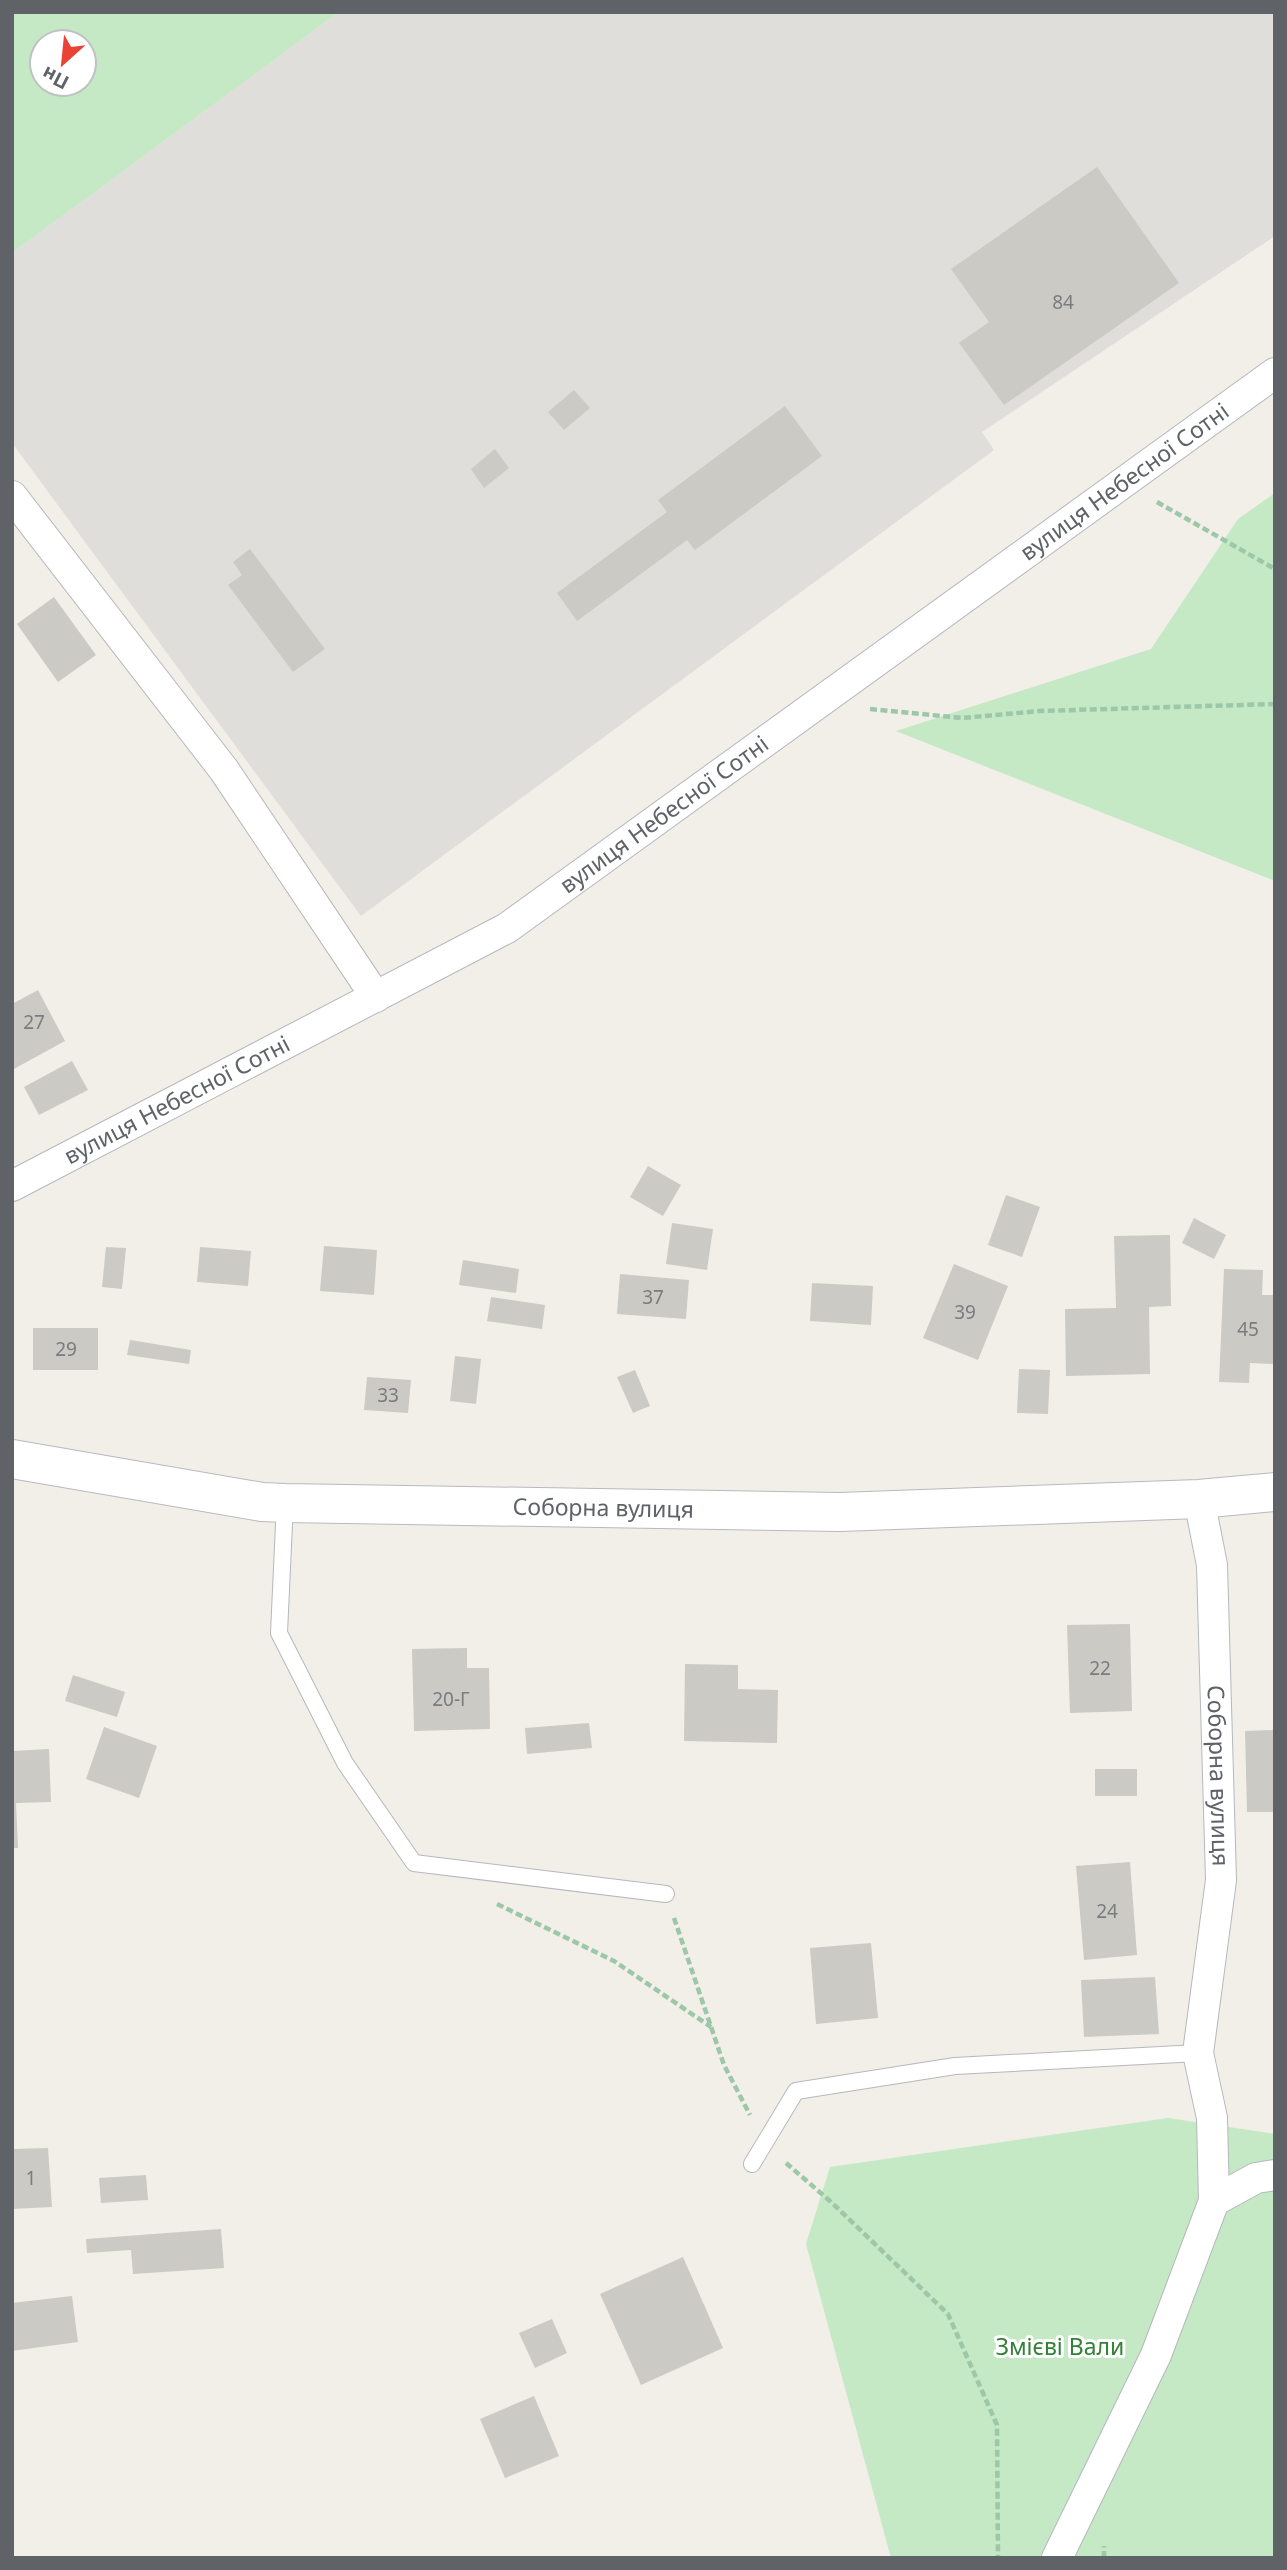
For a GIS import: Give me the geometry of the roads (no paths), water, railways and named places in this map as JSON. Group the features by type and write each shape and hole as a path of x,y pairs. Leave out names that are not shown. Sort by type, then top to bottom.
{"main road":[{"name":"Соборна вулиця","path":"12,1459 262,1502 285,1503 840,1512 1199,1499 1275,1492"}],"street":[{"name":"вулиця Небесної Сотні","path":"12,1186 507,929 1275,373"},
{"path":"14,503 224,770 376,997"},
{"name":"Соборна вулиця","path":"1199,1499 1212,1565 1220,1880 1198,2053 1212,2118 1214,2201"},
{"path":"1057,2558 1156,2355 1214,2201 1256,2178 1275,2175"}],"lane":[{"path":"285,1503 279,1633 345,1763 414,1863 666,1894"},
{"path":"752,2164 796,2091 955,2066 1198,2053"}],"park label":[{"name":"Змієві Вали","path":"1060,2347"}]}
